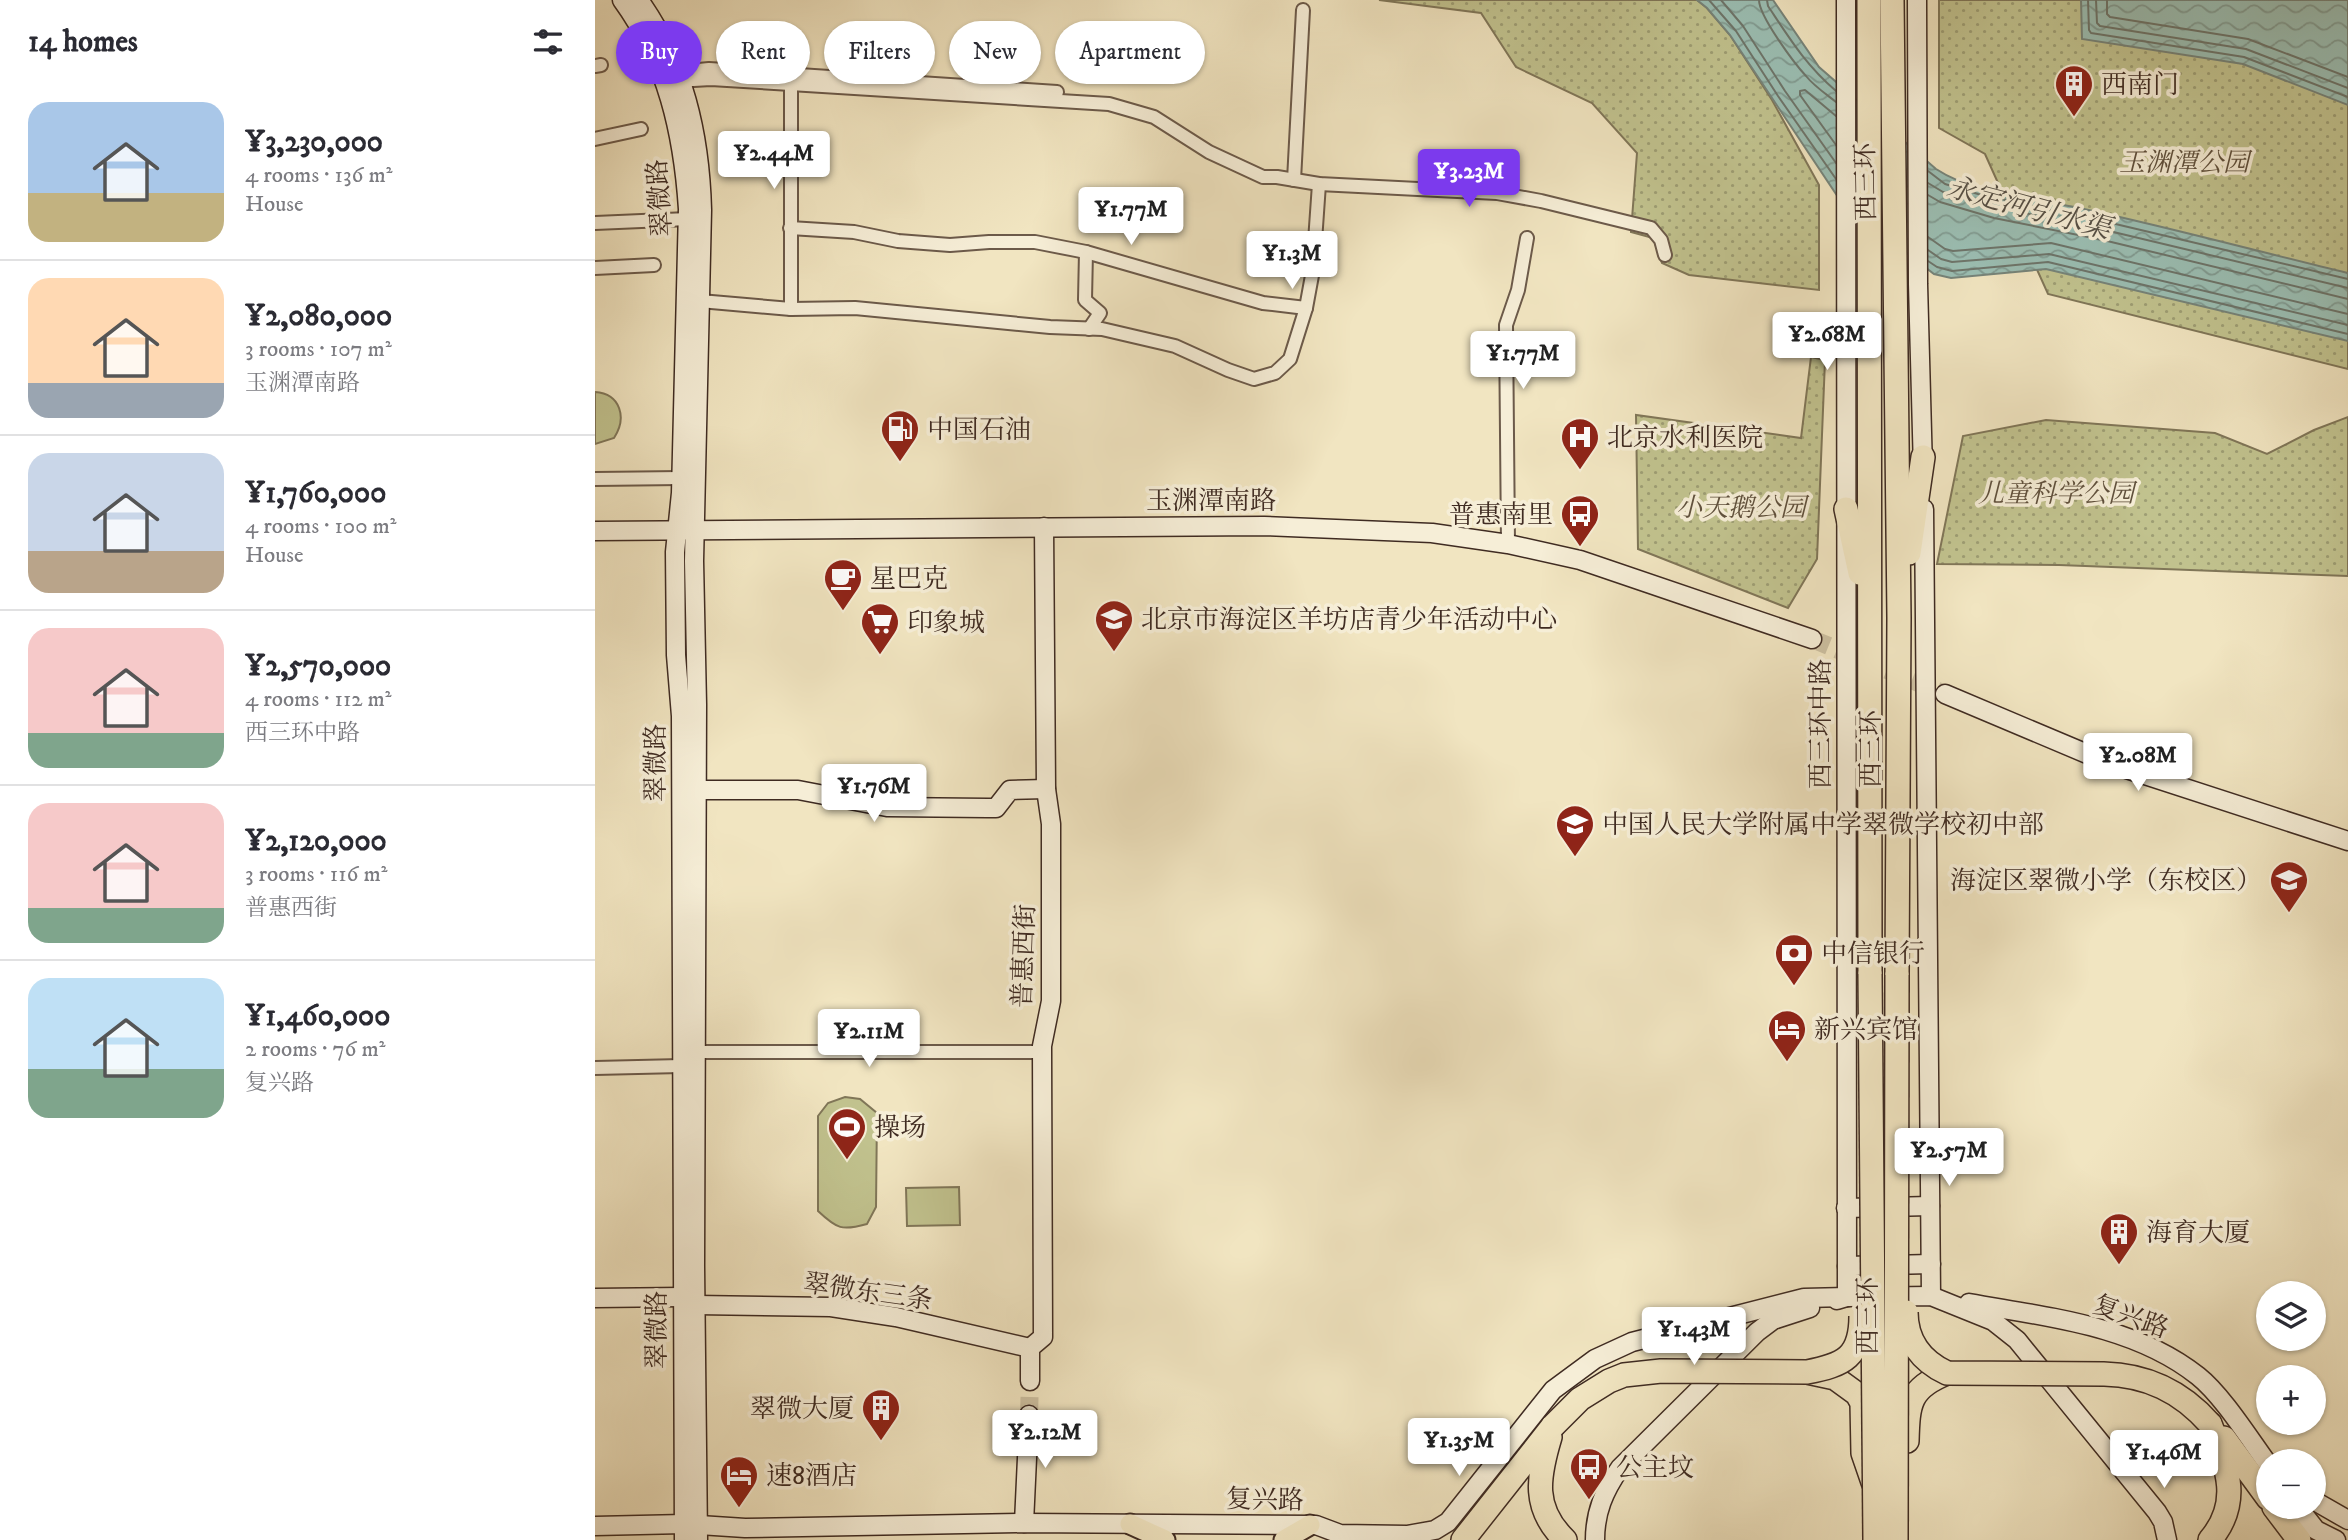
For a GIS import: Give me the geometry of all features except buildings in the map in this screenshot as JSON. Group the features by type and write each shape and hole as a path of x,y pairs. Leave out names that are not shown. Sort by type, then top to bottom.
{"highway":[{"name":"西三环","path":"1869,0 1870,974 1884,1268 1885,1484 1875,1540"},
{"name":"西三环","path":"1884,1268 1896,975 1899,618 1892,0"},
{"path":"1899,618 1923,457"},
{"path":"1846,509 1870,613"},
{"path":"1807,1372 1838,1364 1847,1358 1859,1343 1861,1287 1884,1268 1905,1283 1906,1322 1911,1340 1926,1361 1947,1373"},
{"path":"1463,1540 1553,1426 1580,1399 1624,1375 1661,1371 1807,1372 1835,1378 1857,1394 1862,1403 1863,1453 1885,1484 1907,1467 1907,1411 1921,1388 1932,1379 1947,1373 2129,1376 2154,1382 2192,1405 2224,1438 2256,1482"},
{"path":"2210,1424 2226,1465 2229,1493 2222,1521 2210,1540"},
{"path":"1553,1426 1540,1474 1540,1495 1551,1522 1566,1540"},
{"name":"西三环","path":"1885,1484 1896,1540"},
{"path":"2283,1519 2299,1540"}],"main road":[{"path":"1130,1524 1165,1540"},
{"path":"1284,1540 1310,1525"}],"street":[{"name":"翠微路","path":"622,0 637,21"},
{"name":"翠微路","path":"639,0 651,21"},
{"name":"西三环中路","path":"1846,0 1847,1297"},
{"path":"1917,0 1931,1296 1993,1321 2012,1334 2157,1512 2163,1522 2167,1540"},
{"path":"1294,180 1303,10"},
{"path":"810,80 1109,104 1154,117 1209,152 1263,177 1319,184 1497,193 1541,201 1651,229 1661,240 1665,255"},
{"name":"翠微路","path":"676,84 686,168 688,219 681,478 697,705 697,1052 689,1301"},
{"name":"翠微路","path":"677,84 693,123 701,167 700,301 686,530 675,552 676,654 681,716 681,1066 689,1301 691,1532"},
{"path":"791,84 791,309"},
{"path":"595,139 641,128"},
{"path":"700,301 791,309 855,307 1102,329 1175,346 1254,379 1275,373 1290,359 1306,308 1313,270 1319,184"},
{"path":"595,223 688,219"},
{"path":"790,228 854,232 898,241 950,245 1035,242 1086,251 1263,303 1306,308"},
{"path":"1508,544 1506,325 1518,290 1527,238"},
{"path":"1086,251 1085,300 1100,313 1089,329"},
{"path":"595,268 654,265"},
{"path":"595,479 681,478"},
{"name":"玉渊潭南路","path":"595,531 1264,526 1432,533 1508,544 1580,560 1812,639"},
{"name":"普惠西街","path":"1030,1381 1030,1348 1043,1337 1042,1052 1051,1001 1051,824 1046,789 1044,527"},
{"path":"1945,694 2111,764 2348,841"},
{"path":"696,790 798,790 887,807 996,808 1010,790 1046,789"},
{"path":"697,1052 1042,1052"},
{"path":"595,1068 681,1066"},
{"path":"1846,1208 1930,1206"},
{"path":"1847,1266 1931,1264"},
{"name":"复兴路","path":"595,1526 691,1532 745,1528 1024,1523 1316,1525 1340,1534 1407,1535 1435,1530 1456,1514 1503,1450 1553,1390 1595,1359 1613,1349 1643,1339 1804,1298 1931,1296 2111,1332 2147,1345 2198,1376 2211,1388 2257,1449"},
{"path":"1595,1540 1599,1506 1606,1487 1620,1468 1757,1332 1773,1320 1847,1297"},
{"name":"翠微东三条","path":"595,1298 831,1307 896,1317 1030,1348"},
{"path":"1024,1523 1029,1415"},
{"path":"2326,1507 2348,1520"},
{"path":"2307,1519 2316,1530 2336,1540"}],"green space":[{"path":"1379,0 1697,0 1730,35 1772,100 1819,185 1819,290 1689,275 1662,263 1653,238 1631,232 1637,153 1592,103 1516,67 1481,13"},
{"name":"玉渊潭公园","path":"1939,0 2348,0 2348,369 2048,294 1985,154 1939,128"},
{"name":"小天鹅公园","path":"1811,357 1825,360 1817,559 1788,608 1638,549 1636,415 1801,438"},
{"path":"595,392 611,397 621,415 614,438 595,444"},
{"name":"儿童科学公园","path":"2348,417 2348,576 2059,565 1937,564 1963,436 2046,420 2215,433 2267,454 2314,430"},
{"name":"操场","path":"845,1097 860,1099 877,1113 876,1207 867,1224 846,1228 830,1222 818,1211 818,1116 828,1103"},
{"path":"959,1187 960,1225 907,1226 906,1188"}],"water":[{"name":"永定河引水渠","path":"1697,0 1773,0 1819,67 1936,169 1952,178 2007,195 2117,216 2348,273 2348,341 2046,269 1951,278 1934,274 1842,203 1730,35"},
{"path":"2081,0 2348,0 2348,105 2243,64 2082,39"}],"tunnel":[{"path":"1812,639 1945,694"},
{"path":"1029,1415 1030,1381"}],"place":[{"name":"西南门","path":"2074,118"},
{"name":"中国石油","path":"900,463"},
{"name":"北京水利医院","path":"1580,471"},
{"name":"普惠南里","path":"1580,548"},
{"name":"星巴克","path":"843,612"},
{"name":"北京市海淀区羊坊店青少年活动中心","path":"1114,653"},
{"name":"印象城","path":"880,656"},
{"name":"中国人民大学附属中学翠微学校初中部","path":"1575,858"},
{"name":"海淀区翠微小学（东校区）","path":"2289,914"},
{"name":"中信银行","path":"1794,987"},
{"name":"新兴宾馆","path":"1787,1063"},
{"name":"操场","path":"847,1161"},
{"name":"海育大厦","path":"2119,1266"},
{"name":"翠微大厦","path":"881,1442"},
{"name":"公主坟","path":"1589,1501"},
{"name":"速8酒店","path":"739,1509"}]}
